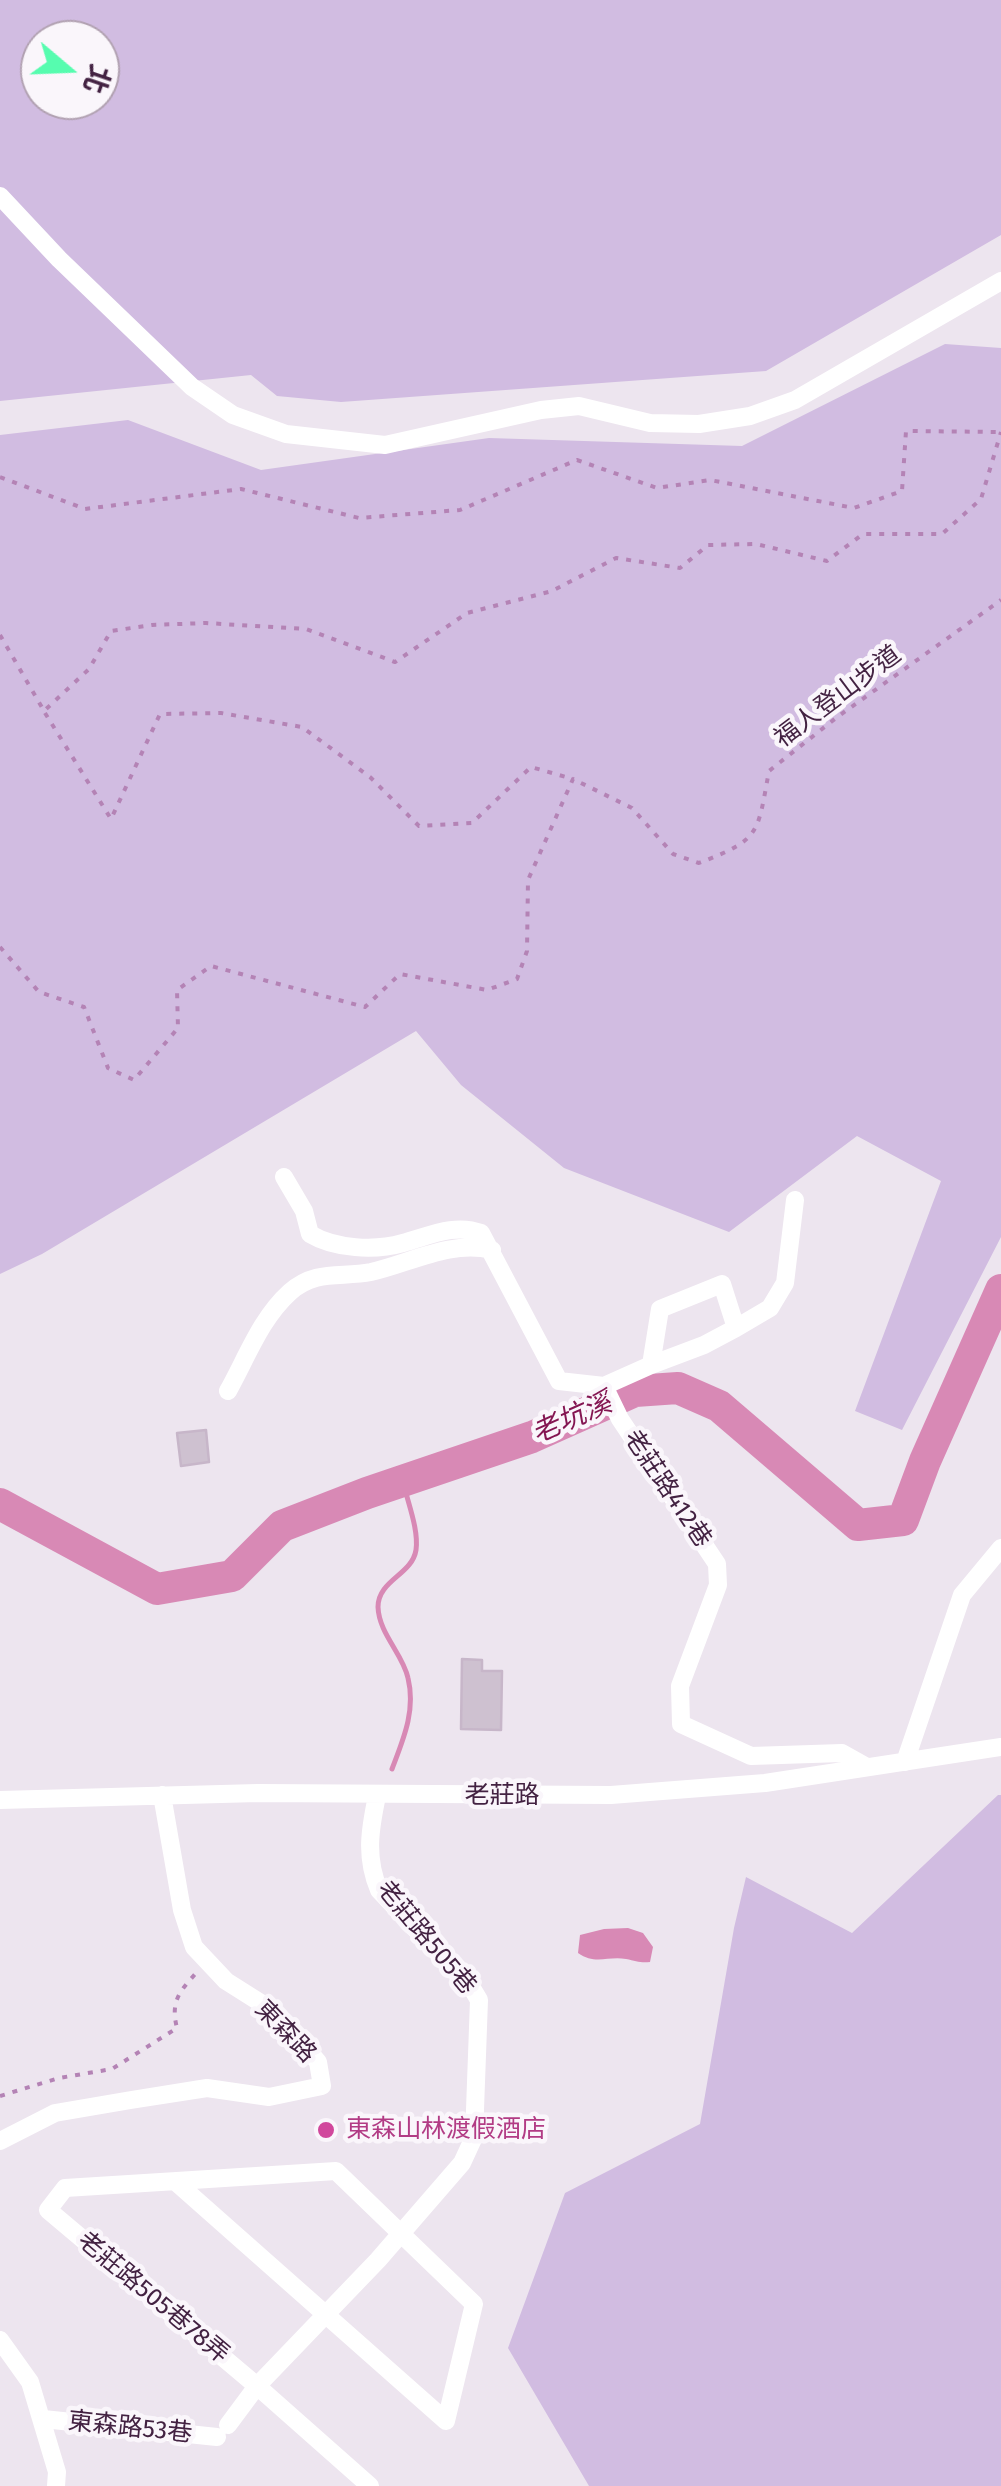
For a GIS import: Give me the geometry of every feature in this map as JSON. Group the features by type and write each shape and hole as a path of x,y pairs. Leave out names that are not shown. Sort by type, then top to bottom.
{"street":[{"path":"0,196 59,259 192,387 233,415 286,434 385,445 541,410 579,406 650,423 700,424 750,416 795,400 1001,281"},
{"path":"284,1176 304,1211 310,1234 320,1240 384,1247 435,1233 472,1229 481,1233 559,1381 604,1386 704,1345 770,1308 785,1283 795,1200"},
{"path":"228,1390 272,1315 289,1293 316,1276 369,1272 453,1249 478,1246 492,1250"},
{"path":"651,1365 660,1309 674,1301 722,1284 736,1328"},
{"name":"老莊路412巷","path":"604,1386 620,1418 717,1564 718,1585 680,1686 681,1724 751,1756 842,1753 867,1768"},
{"path":"905,1762 962,1595 1001,1548"},
{"name":"老莊路","path":"0,1800 258,1793 612,1795 765,1784 1001,1747"},
{"name":"東森路","path":"0,2141 55,2113 131,2100 207,2088 269,2096 322,2086 318,2062 264,2005 226,1981 194,1947 182,1910 162,1796"},
{"name":"老莊路505巷","path":"222,2431 258,2386 462,2163 474,2137 479,2000 380,1890 371,1871 369,1838 377,1796"},
{"path":"336,2171 474,2304 446,2421 177,2183 336,2171"},
{"name":"老莊路505巷78弄","path":"177,2183 66,2188 48,2210 258,2386 370,2486"},
{"path":"0,2340 30,2382 56,2472 56,2486"},
{"name":"東森路53巷","path":"42,2420 222,2431"}],"path":[{"path":"0,477 85,509 241,489 359,518 460,510 577,460 658,488 710,480 854,508 902,491 906,430 1001,432 981,499 942,534 863,534 828,561 756,544 708,545 680,568 616,558 552,591 467,613 395,662 306,629 206,623 152,625 111,631 89,669 44,711 0,635"},
{"name":"福人登山步道","path":"44,711 110,818 160,714 221,714 302,727 370,777 418,826 472,823 532,767 573,780 632,808 673,854 700,863 742,846 760,822 769,771 1001,600"},
{"path":"0,947 39,992 84,1008 108,1068 134,1080 178,1028 177,990 211,966 365,1007 400,974 487,990 516,978 527,951 528,880 573,780"},
{"path":"0,2096 59,2078 112,2068 177,2028 172,2010 182,1989 208,1961"}],"shaded area":[{"path":"0,0 1001,0 1001,235 766,371 341,402 277,396 251,375 0,401"},
{"path":"945,344 1001,348 1001,1237 902,1430 855,1411 941,1181 857,1136 729,1232 564,1168 461,1085 416,1031 42,1254 0,1274 0,435 128,420 261,470 489,438 742,446"},
{"path":"998,1795 1001,2486 589,2486 508,2348 565,2193 700,2124 746,1877 852,1933"},
{"path":"628,1928 643,1933 653,1947 650,1962 596,1959 578,1953 580,1935"}],"building":[{"path":"206,1430 209,1462 181,1466 177,1433"},
{"path":"462,1659 482,1660 482,1671 502,1671 501,1730 461,1729"}],"waterway":[{"name":"老坑溪","path":"0,1504 157,1589 232,1576 282,1526 532,1437 635,1391 678,1388 719,1406 858,1525 903,1520 1001,1290"},
{"path":"392,1769 407,1725 410,1690 405,1669 382,1626 378,1607 383,1590 408,1566 416,1550 403,1481"}],"place":[{"name":"東森山林渡假酒店","path":"326,2130"}]}
